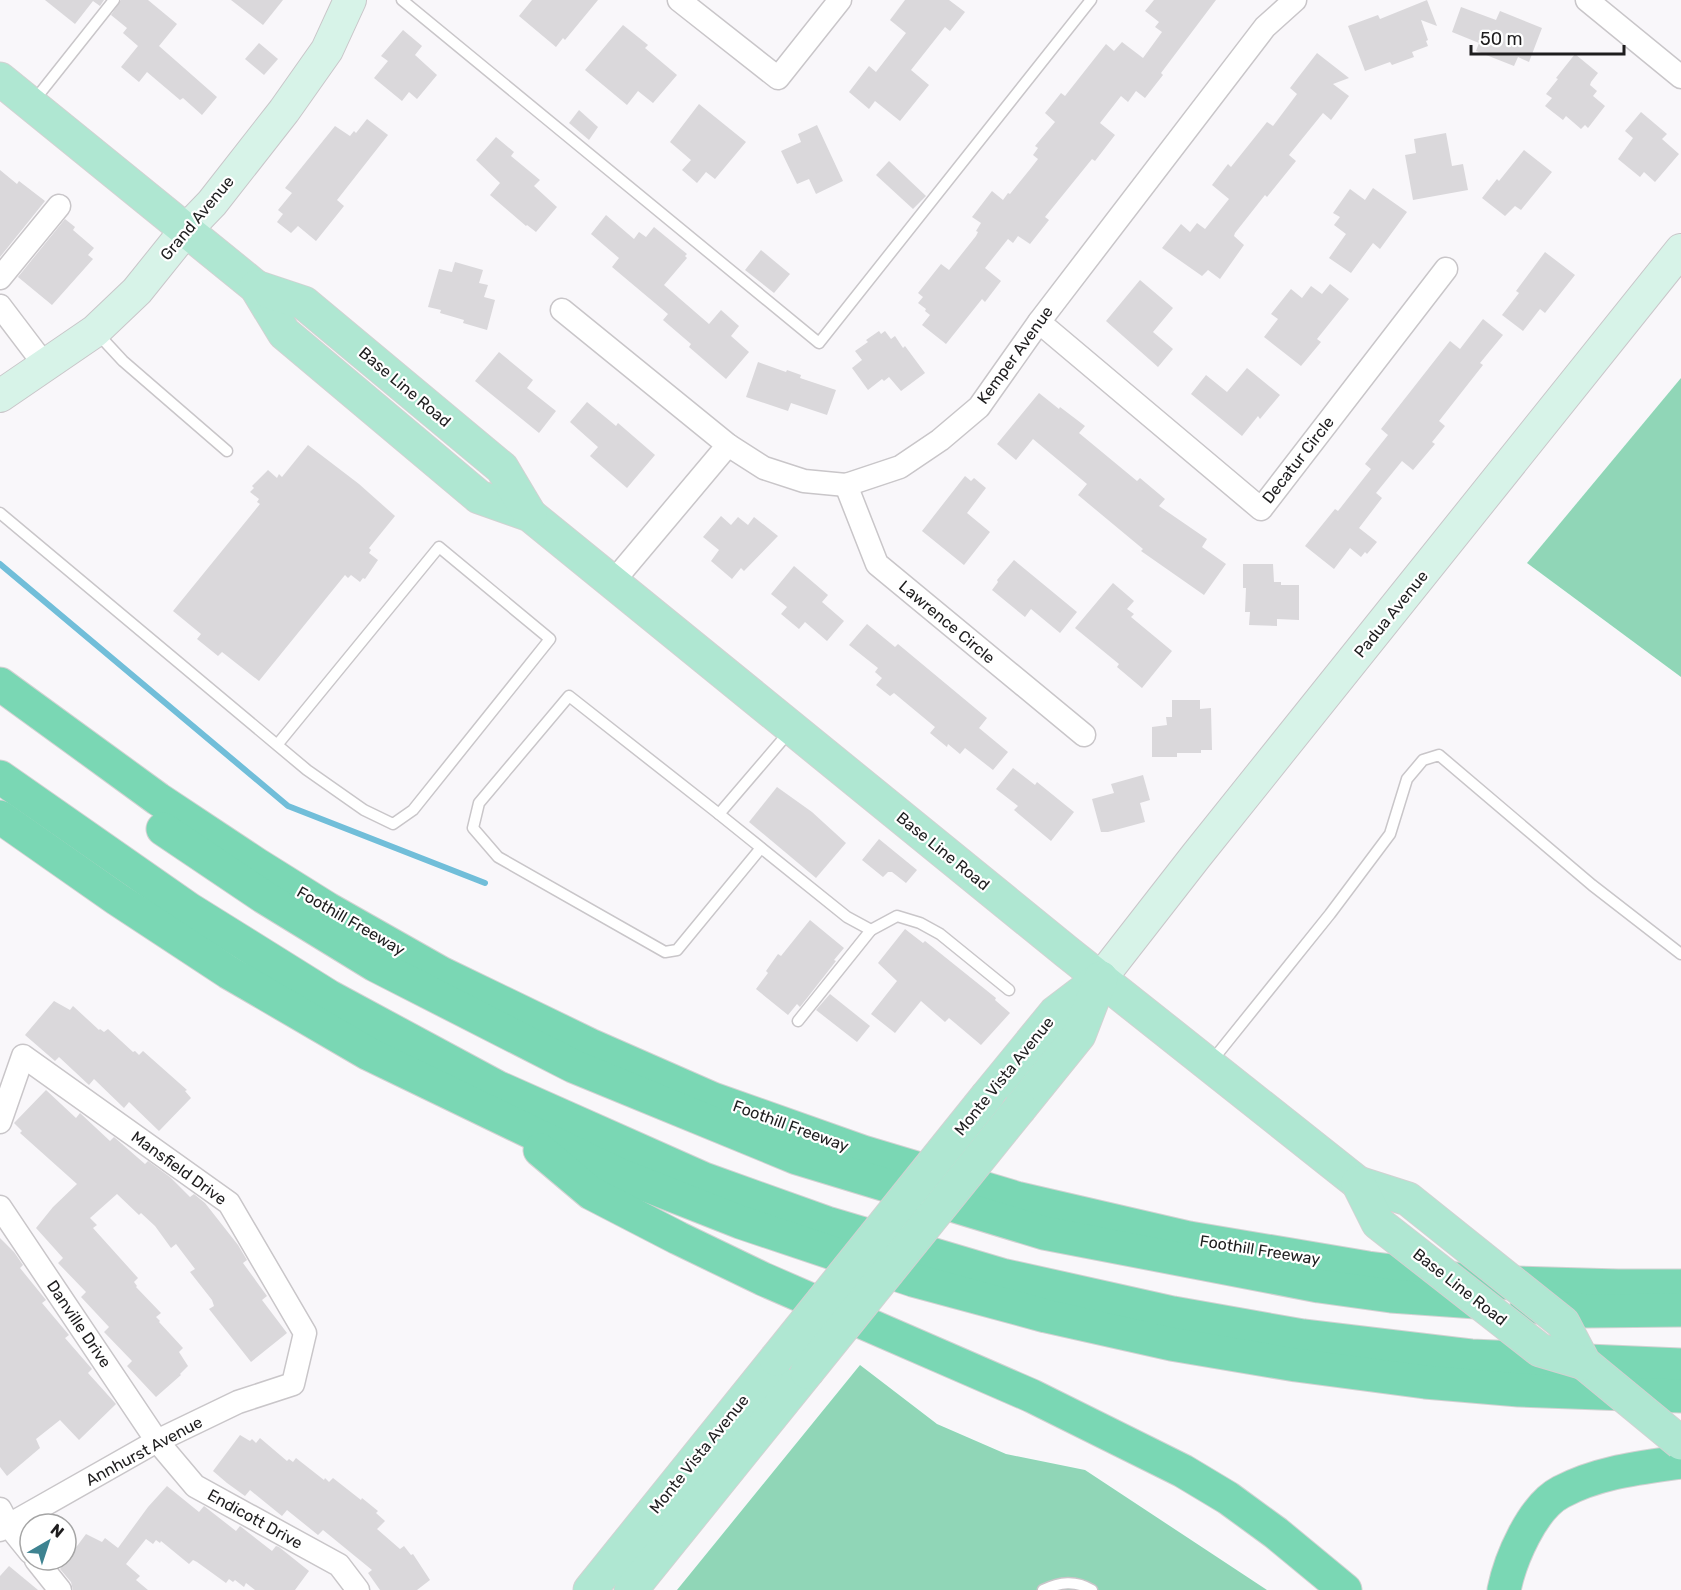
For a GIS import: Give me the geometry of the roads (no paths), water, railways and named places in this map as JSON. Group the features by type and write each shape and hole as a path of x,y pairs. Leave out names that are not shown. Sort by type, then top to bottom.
{"highway":[{"name":"Foothill Freeway","path":"0,684 158,799 327,909 431,967 600,1050 713,1099 863,1152 1016,1198 1189,1238 1368,1268 1481,1282 1681,1286"},
{"path":"0,712 154,823 254,891 375,965 573,1066 796,1158 1044,1233 1319,1286 1391,1296 1588,1311 1681,1310"},
{"path":"0,777 189,909 330,997 497,1087 704,1179 816,1219 1002,1275 1173,1313 1303,1336 1471,1356 1681,1365"},
{"path":"0,817 117,899 228,972 369,1054 618,1174 740,1222 913,1280 1046,1316 1171,1344 1296,1365 1425,1382 1519,1390 1681,1396"},
{"path":"506,1121 591,1193 668,1233 763,1279 1032,1396 1184,1471 1228,1498 1276,1533 1345,1590"},
{"path":"1504,1590 1518,1547 1528,1529 1539,1513 1559,1493 1615,1471 1681,1462"}],"main road":[{"name":"Base Line Road","path":"0,79 256,287 304,303 502,468 530,515 1358,1184 1378,1223 1540,1350 1584,1363 1681,1443"},
{"name":"Monte Vista Avenue","path":"590,1590 1054,1013 1101,978"},
{"name":"Monte Vista Avenue","path":"631,1590 1079,1035 1101,978"}],"street":[{"name":"Grand Avenue","path":"0,396 95,331 137,291 186,230 212,203 284,111 327,50 350,0"},
{"path":"680,0 778,78 840,0"},
{"name":"Kemper Avenue","path":"562,310 728,446 764,468 804,481 846,485 900,467 939,440 979,407 1039,322 1265,27 1295,0"},
{"path":"1587,0 1681,77"},
{"path":"0,278 59,206"},
{"name":"Padua Avenue","path":"1101,978 1203,847 1681,250"},
{"name":"Decatur Circle","path":"1039,322 1261,509 1446,269"},
{"path":"0,306 44,364"},
{"path":"612,583 728,446"},
{"name":"Lawrence Circle","path":"846,485 877,564 1084,735"},
{"name":"Mansfield Drive","path":"0,1122 23,1056 229,1203 305,1333 293,1384"},
{"name":"Danville Drive","path":"0,1207 157,1441"},
{"name":"Annhurst Avenue","path":"3,1522 157,1441 238,1402 293,1384"},
{"name":"Endicott Drive","path":"157,1441 195,1486 339,1565 358,1590"},
{"path":"3,1522 18,1539"},
{"path":"46,1572 60,1590"}],"lane":[{"path":"31,104 114,0"},
{"path":"402,0 819,343 1091,0"},
{"path":"95,331 123,361 227,451"},
{"path":"0,513 277,745 307,770 364,810 393,824 413,810 550,639 439,547 277,745"},
{"path":"761,848 677,950 665,952 498,857 473,828 479,803 569,696 719,814 847,917 871,930"},
{"path":"719,814 792,729"},
{"path":"1209,1065 1330,914 1390,834 1407,779 1423,760 1439,755 1592,885 1681,954"},
{"path":"798,1021 871,930 897,916 920,923 940,934 1009,990"},
{"path":"1043,1590 1060,1582 1084,1585 1092,1590"}],"waterway":[{"path":"0,564 288,806 485,883"}]}
